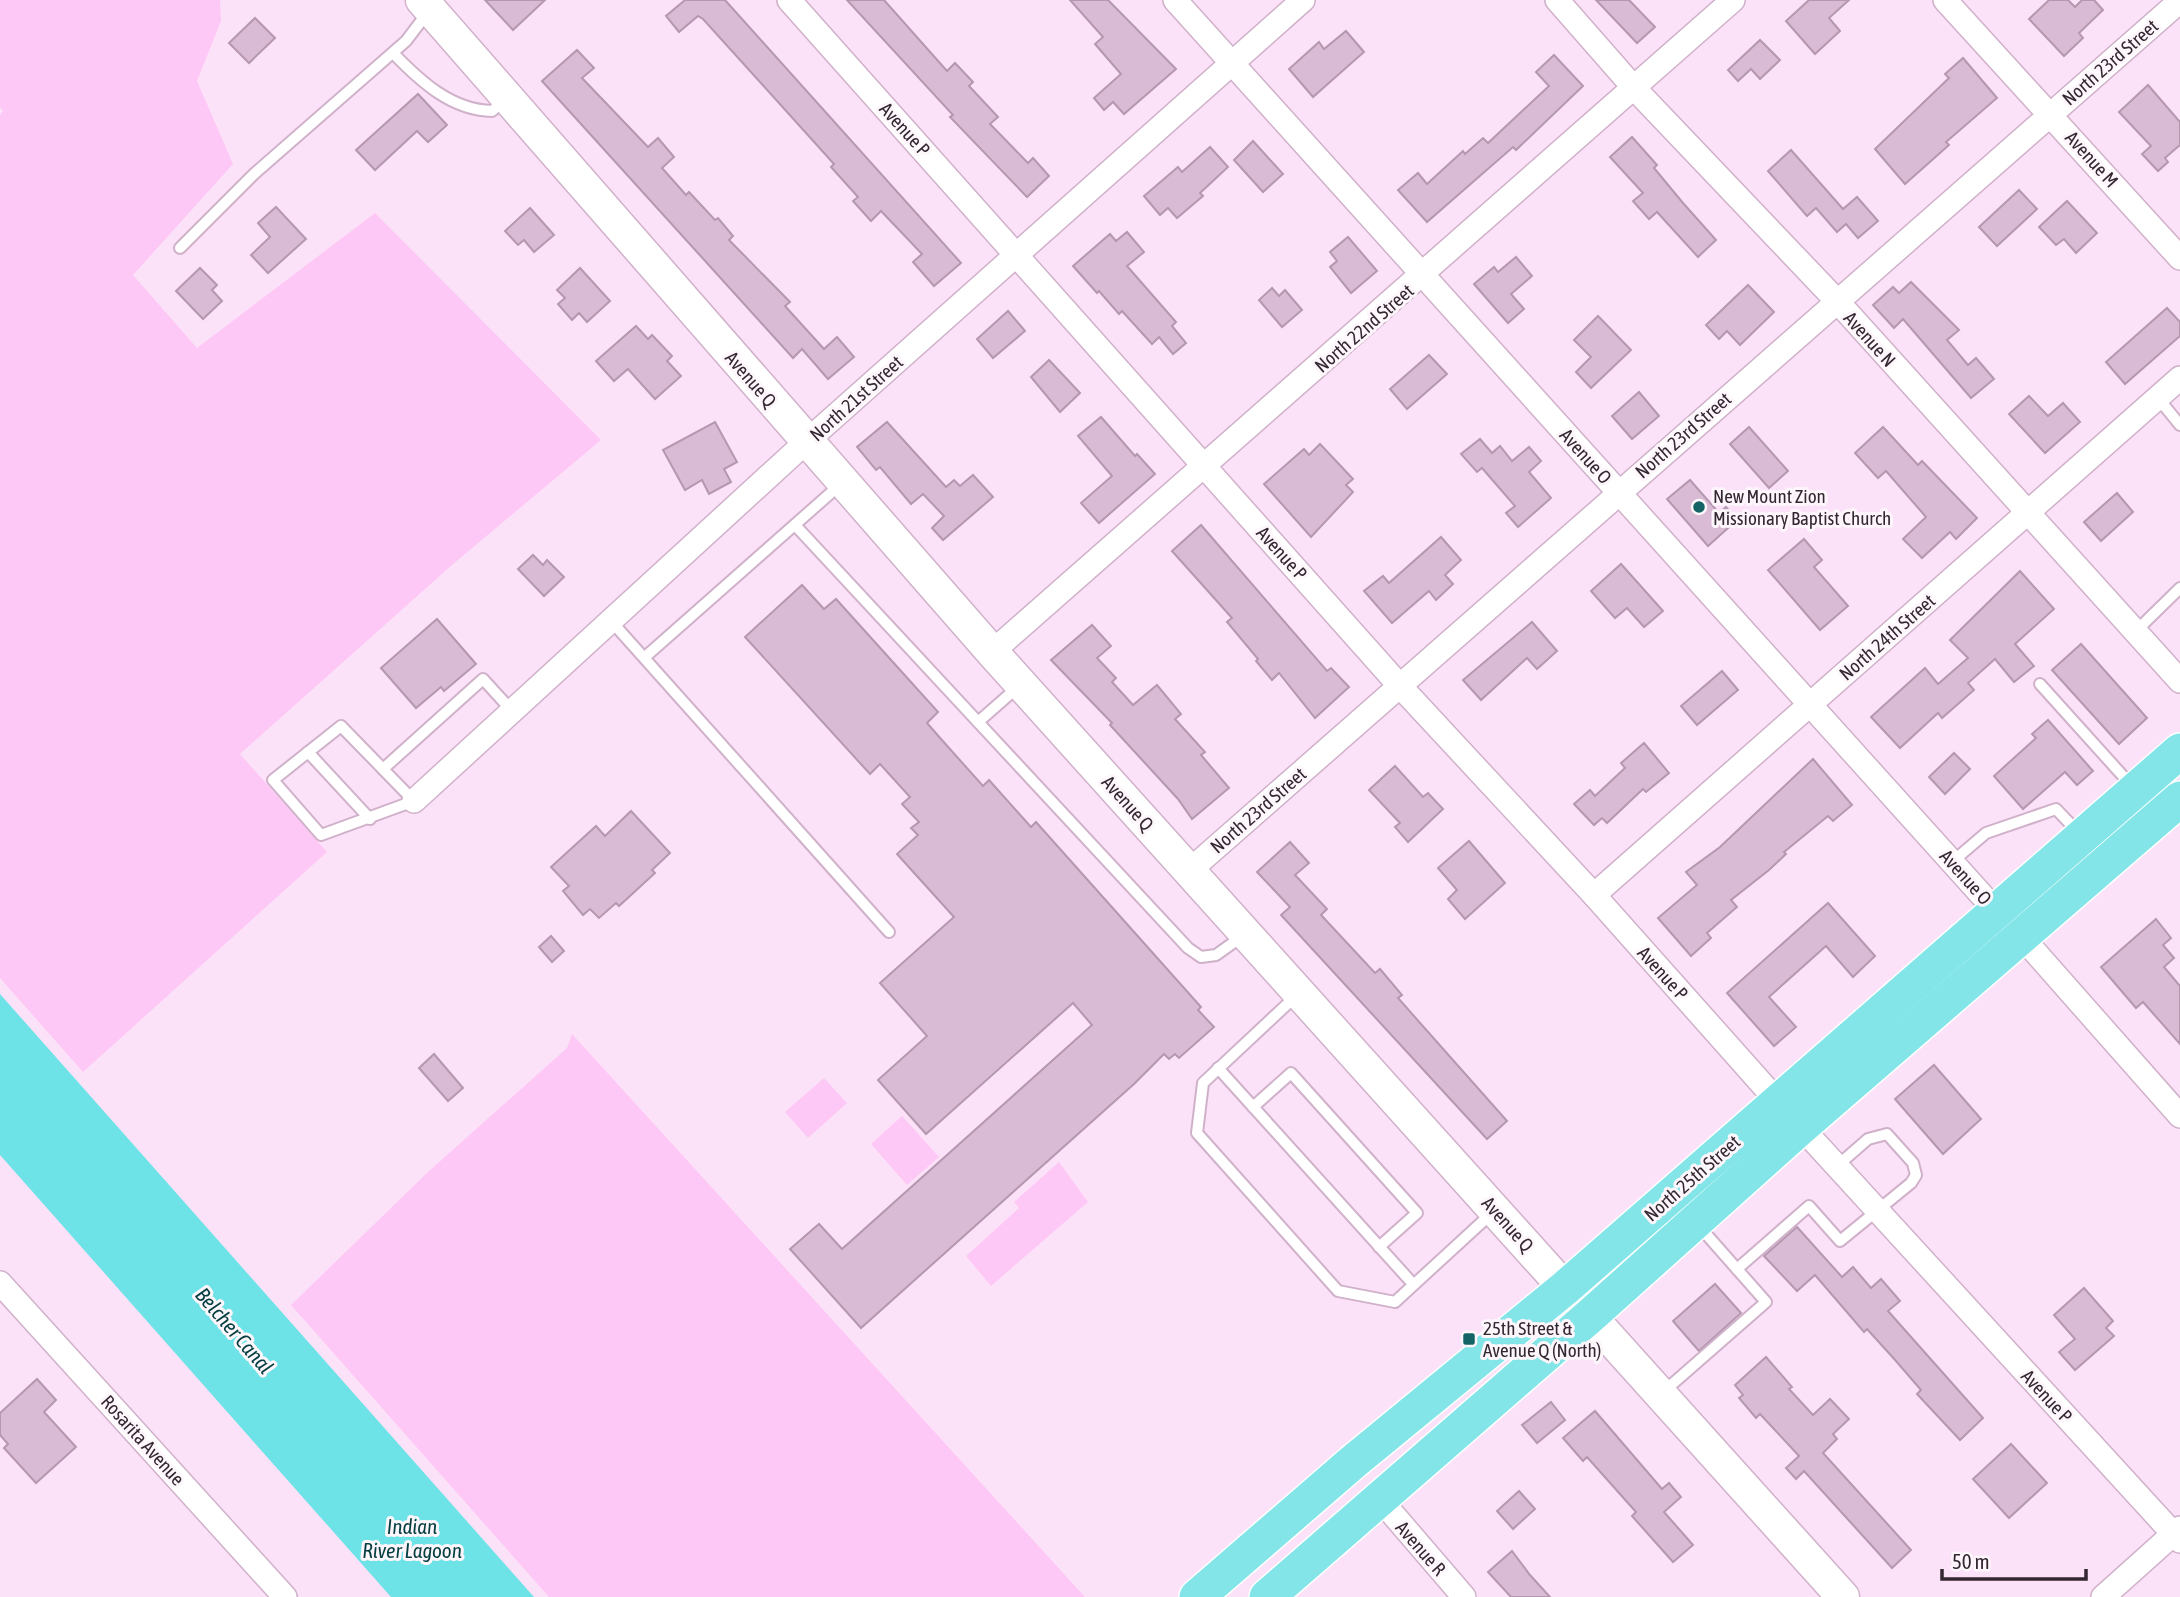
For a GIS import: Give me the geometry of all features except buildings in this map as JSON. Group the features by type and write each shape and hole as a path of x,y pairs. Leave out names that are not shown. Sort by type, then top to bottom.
{"main road":[{"name":"North 25th Street","path":"1197,1597 1353,1462 1565,1287 1790,1115 2009,924 2082,837 2180,751"},
{"name":"North 25th Street","path":"1267,1597 1695,1222 1790,1115 1844,1089 1855,1060 1985,946 1997,932 2180,799"}],"street":[{"name":"Avenue P","path":"789,0 1399,685 1594,895 1877,1211 2178,1534"},
{"name":"Avenue O","path":"1175,0 2180,1116"},
{"name":"North 21st Street","path":"414,801 806,442 1303,0"},
{"name":"Avenue N","path":"1557,0 1635,89 1836,302 2180,681"},
{"name":"North 22nd Street","path":"992,652 1733,0"},
{"name":"Avenue M","path":"1945,0 2180,258"},
{"name":"North 23rd Street","path":"1189,871 1618,491 2180,1"},
{"name":"Avenue Q","path":"431,3 506,99 842,483 1843,1597"},
{"name":"North 24th Street","path":"1594,895 2180,378"},
{"name":"Rosarita Avenue","path":"0,1283 285,1597"},
{"name":"Avenue R","path":"1379,1498 1464,1597"},
{"path":"2103,1597 2178,1534"}],"lane":[{"path":"180,248 254,174 393,53 431,3"},
{"path":"393,53 440,95 472,111 492,111 506,99"},
{"path":"2158,398 2180,425"},
{"path":"645,657 842,483"},
{"path":"795,525 1188,948 1201,957 1216,955 1246,934"},
{"path":"2135,632 2180,588"},
{"path":"612,622 889,932"},
{"path":"383,769 483,680 512,711"},
{"path":"978,722 1021,684"},
{"path":"2040,684 2135,790"},
{"path":"341,726 414,801 321,835 273,780 308,752 341,726"},
{"path":"308,752 370,819"},
{"path":"1952,862 1986,833 2056,809 2082,837"},
{"path":"1299,993 1203,1083 1197,1133 1329,1281 1338,1290 1395,1302 1495,1210"},
{"path":"1218,1068 1413,1284"},
{"path":"1253,1107 1291,1073 1417,1213 1379,1247"},
{"path":"1737,1269 1809,1206 1840,1241 1911,1183 1916,1175 1913,1163 1887,1134 1868,1139 1837,1166"},
{"path":"1661,1395 1766,1302 1695,1222"}],"shaded area":[{"path":"0,0 220,0 221,21 197,81 233,164 133,275 197,348 375,213 601,440 452,565 240,754 327,852 83,1072 0,978 0,115 3,111 0,107"},
{"path":"572,1034 1085,1597 549,1597 291,1305 428,1172 567,1048"},
{"path":"824,1078 847,1103 808,1138 785,1112"},
{"path":"902,1116 939,1157 907,1185 871,1144"},
{"path":"1059,1162 1088,1202 991,1286 966,1256 1019,1208 1014,1202"}],"water":[{"name":"Indian River Lagoon","path":"0,994 534,1597 391,1597 0,1155"}],"place":[{"name":"New Mount Zion Missionary Baptist Church","path":"1699,507"},
{"name":"25th Street & Avenue Q (North)","path":"1469,1339"}],"water label":[{"name":"Belcher Canal","path":"234,1331"}]}
